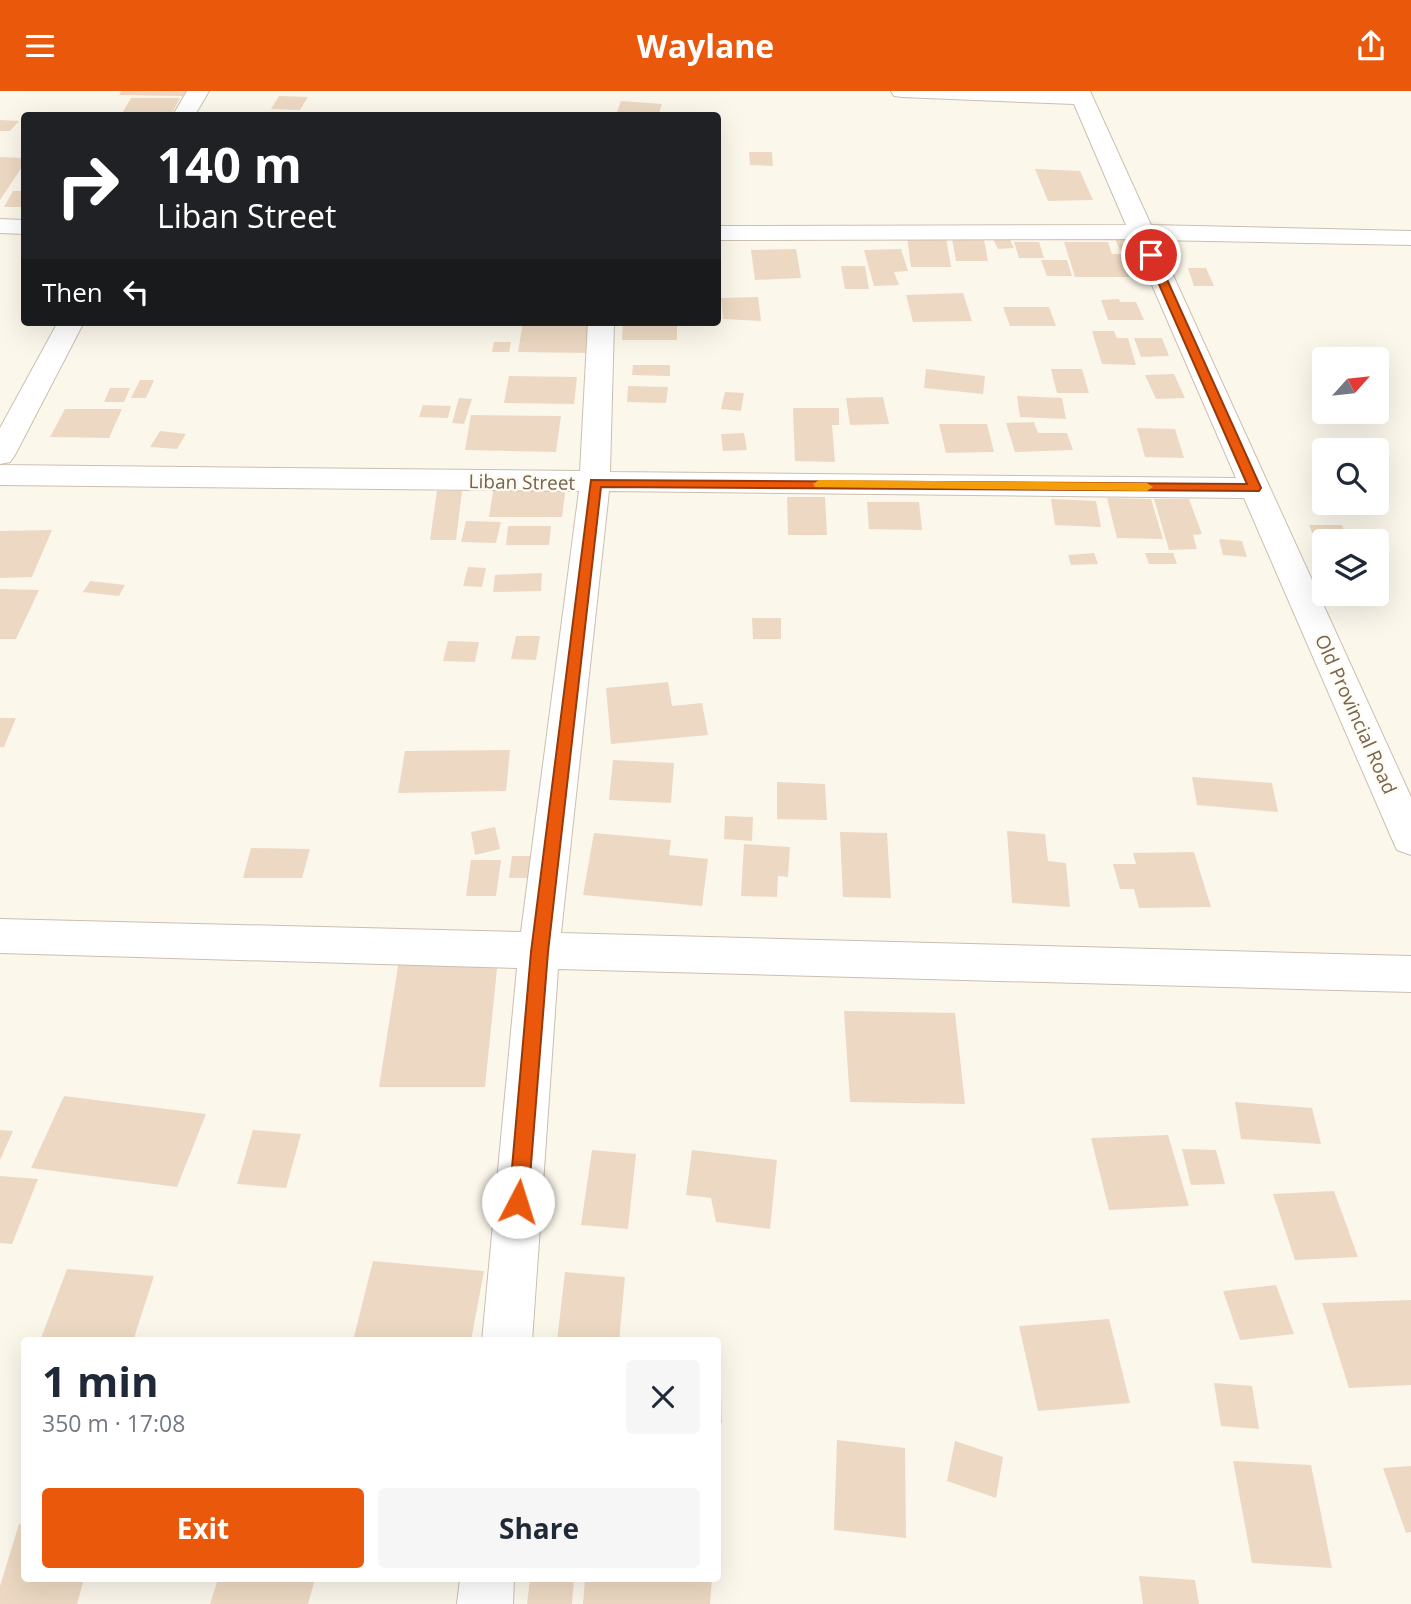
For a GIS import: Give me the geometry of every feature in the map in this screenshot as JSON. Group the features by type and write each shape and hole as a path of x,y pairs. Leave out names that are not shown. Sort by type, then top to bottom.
{"street":[{"path":"186,112 198,91"},
{"path":"902,91 1080,94"},
{"name":"Old Provincial Road","path":"1080,94 1411,839"},
{"path":"0,226 21,227"},
{"path":"721,233 1141,232 1411,239"},
{"path":"0,455 69,326"},
{"path":"507,1337 539,952 595,482 601,326"},
{"name":"Liban Street","path":"0,475 1255,488"},
{"path":"0,936 1411,974"},
{"path":"485,1604 487,1582"}],"building":[{"path":"121,91 186,91 183,96 119,95"},
{"path":"279,96 308,97 300,110 271,109"},
{"path":"131,98 180,98 173,112 123,112"},
{"path":"621,101 662,104 659,112 617,112"},
{"path":"0,120 19,121 10,131 0,131"},
{"path":"749,152 772,152 773,166 750,165"},
{"path":"0,157 21,158 21,168 0,200"},
{"path":"1035,169 1080,171 1093,200 1048,201"},
{"path":"13,191 21,191 21,207 4,207"},
{"path":"951,233 969,233 971,240 984,240 988,261 956,261"},
{"path":"907,237 946,237 951,267 911,267"},
{"path":"1114,237 1129,237 1135,250 1120,250"},
{"path":"1009,238 1014,248 998,249 993,239"},
{"path":"1014,242 1039,242 1044,258 1019,258"},
{"path":"1064,242 1108,242 1112,254 1135,254 1145,277 1075,277"},
{"path":"796,249 801,278 755,280 751,250"},
{"path":"901,249 908,271 894,272 899,285 874,286 864,250"},
{"path":"1041,260 1067,260 1072,276 1047,276"},
{"path":"841,266 865,266 869,289 845,289"},
{"path":"1188,268 1206,268 1214,286 1194,286"},
{"path":"963,293 972,321 913,322 906,295"},
{"path":"758,297 761,321 723,319 721,298"},
{"path":"1119,299 1120,302 1136,302 1144,320 1108,320 1101,300"},
{"path":"1003,307 1049,307 1056,326 1010,326"},
{"path":"522,326 589,326 587,353 518,352"},
{"path":"623,326 677,326 677,340 622,340"},
{"path":"1092,331 1114,331 1117,338 1128,338 1136,365 1102,364"},
{"path":"1134,338 1162,338 1169,356 1141,357"},
{"path":"494,342 511,342 509,352 492,352"},
{"path":"633,365 670,365 670,376 632,375"},
{"path":"926,369 985,376 983,394 924,388"},
{"path":"1051,369 1082,369 1089,393 1057,393"},
{"path":"1174,374 1185,398 1156,399 1145,375"},
{"path":"509,376 577,377 574,404 504,403"},
{"path":"140,380 154,380 146,398 131,398"},
{"path":"628,386 668,387 666,403 627,402"},
{"path":"110,388 130,388 124,402 104,402"},
{"path":"725,392 744,393 741,411 721,409"},
{"path":"1017,396 1062,398 1066,419 1020,417"},
{"path":"883,397 889,424 850,425 846,398"},
{"path":"459,398 472,399 464,424 452,423"},
{"path":"423,405 451,406 448,418 419,417"},
{"path":"793,408 839,408 839,425 832,425 835,462 795,461"},
{"path":"65,409 122,409 109,438 50,437"},
{"path":"471,415 561,416 556,452 465,450"},
{"path":"1034,422 1038,433 1067,433 1073,450 1015,452 1006,423"},
{"path":"939,424 987,424 994,452 946,453"},
{"path":"1137,428 1175,429 1184,458 1145,457"},
{"path":"160,431 186,434 177,449 150,447"},
{"path":"744,433 747,450 723,451 721,434"},
{"path":"494,486 566,487 562,517 489,517"},
{"path":"437,491 462,491 456,540 430,540"},
{"path":"787,497 825,497 827,535 788,535"},
{"path":"1107,498 1151,499 1163,539 1117,538"},
{"path":"1051,499 1096,501 1101,527 1055,525"},
{"path":"1154,499 1189,499 1202,534 1193,535 1197,549 1169,550"},
{"path":"867,502 919,502 922,530 869,529"},
{"path":"466,521 501,522 496,543 461,542"},
{"path":"1309,525 1342,525 1344,529 1312,529 1312,532"},
{"path":"508,526 551,526 549,545 506,545"},
{"path":"52,530 32,577 0,578 0,531"},
{"path":"1219,539 1242,541 1247,557 1223,555"},
{"path":"1094,553 1098,564 1071,565 1068,555"},
{"path":"1145,553 1173,553 1177,564 1149,564"},
{"path":"468,567 486,568 482,587 463,586"},
{"path":"542,573 541,591 493,592 495,575"},
{"path":"90,581 125,585 119,596 83,592"},
{"path":"0,589 39,590 16,639 0,639"},
{"path":"752,618 781,618 781,639 753,639"},
{"path":"516,636 540,636 536,660 511,659"},
{"path":"448,641 479,642 475,662 443,661"},
{"path":"668,682 672,706 702,703 708,735 611,744 606,688"},
{"path":"0,718 16,718 4,747 0,747"},
{"path":"510,750 506,791 398,793 405,751"},
{"path":"613,760 674,763 671,803 609,800"},
{"path":"1192,777 1272,783 1278,812 1197,805"},
{"path":"777,782 825,784 827,820 777,819"},
{"path":"725,816 753,817 752,841 724,839"},
{"path":"495,827 500,849 475,855 471,832"},
{"path":"1007,831 1045,834 1048,861 1066,863 1070,907 1012,903"},
{"path":"840,832 887,833 891,898 843,897"},
{"path":"594,833 671,840 669,855 708,859 702,906 583,895"},
{"path":"744,844 790,847 788,877 778,876 777,897 741,896"},
{"path":"251,848 310,849 302,878 243,878"},
{"path":"1194,852 1211,907 1139,908 1134,889 1120,889 1113,864 1136,864 1133,853"},
{"path":"512,856 530,856 528,878 509,878"},
{"path":"471,860 501,860 496,896 466,896"},
{"path":"498,959 485,1087 379,1087 399,960"},
{"path":"844,1011 955,1013 965,1104 850,1102"},
{"path":"64,1096 206,1114 177,1187 31,1168"},
{"path":"1235,1102 1312,1108 1321,1144 1241,1139"},
{"path":"0,1130 13,1131 0,1160"},
{"path":"253,1130 301,1134 286,1188 237,1184"},
{"path":"1168,1135 1189,1206 1109,1210 1091,1138"},
{"path":"1182,1149 1216,1150 1225,1184 1191,1185"},
{"path":"592,1150 636,1154 628,1229 581,1225"},
{"path":"692,1150 777,1160 770,1229 716,1222 711,1198 686,1195"},
{"path":"0,1176 38,1179 12,1244 0,1243"},
{"path":"1334,1191 1358,1257 1295,1260 1273,1194"},
{"path":"373,1261 484,1271 472,1337 354,1337"},
{"path":"67,1269 154,1276 134,1337 42,1337"},
{"path":"565,1272 625,1277 619,1337 557,1337"},
{"path":"1276,1285 1294,1334 1240,1340 1223,1291"},
{"path":"1411,1300 1411,1385 1349,1388 1322,1303"},
{"path":"1109,1319 1130,1403 1038,1411 1019,1326"},
{"path":"1214,1383 1252,1386 1259,1429 1221,1426"},
{"path":"837,1440 905,1448 906,1538 834,1530"},
{"path":"955,1441 1003,1457 996,1498 947,1481"},
{"path":"1233,1461 1311,1465 1332,1568 1252,1563"},
{"path":"1411,1466 1411,1532 1406,1533 1383,1468"},
{"path":"19,1524 21,1582 83,1582 77,1604 0,1604 0,1586"},
{"path":"1139,1576 1195,1580 1199,1604 1143,1604"},
{"path":"217,1582 314,1582 308,1604 210,1604"},
{"path":"530,1582 574,1582 572,1604 527,1604"},
{"path":"585,1582 712,1582 710,1604 583,1604"}],"slow traffic":[{"path":"819,484 1147,487"}],"route":[{"path":"518,1202 539,952 595,482 1255,488 1151,255"}]}
